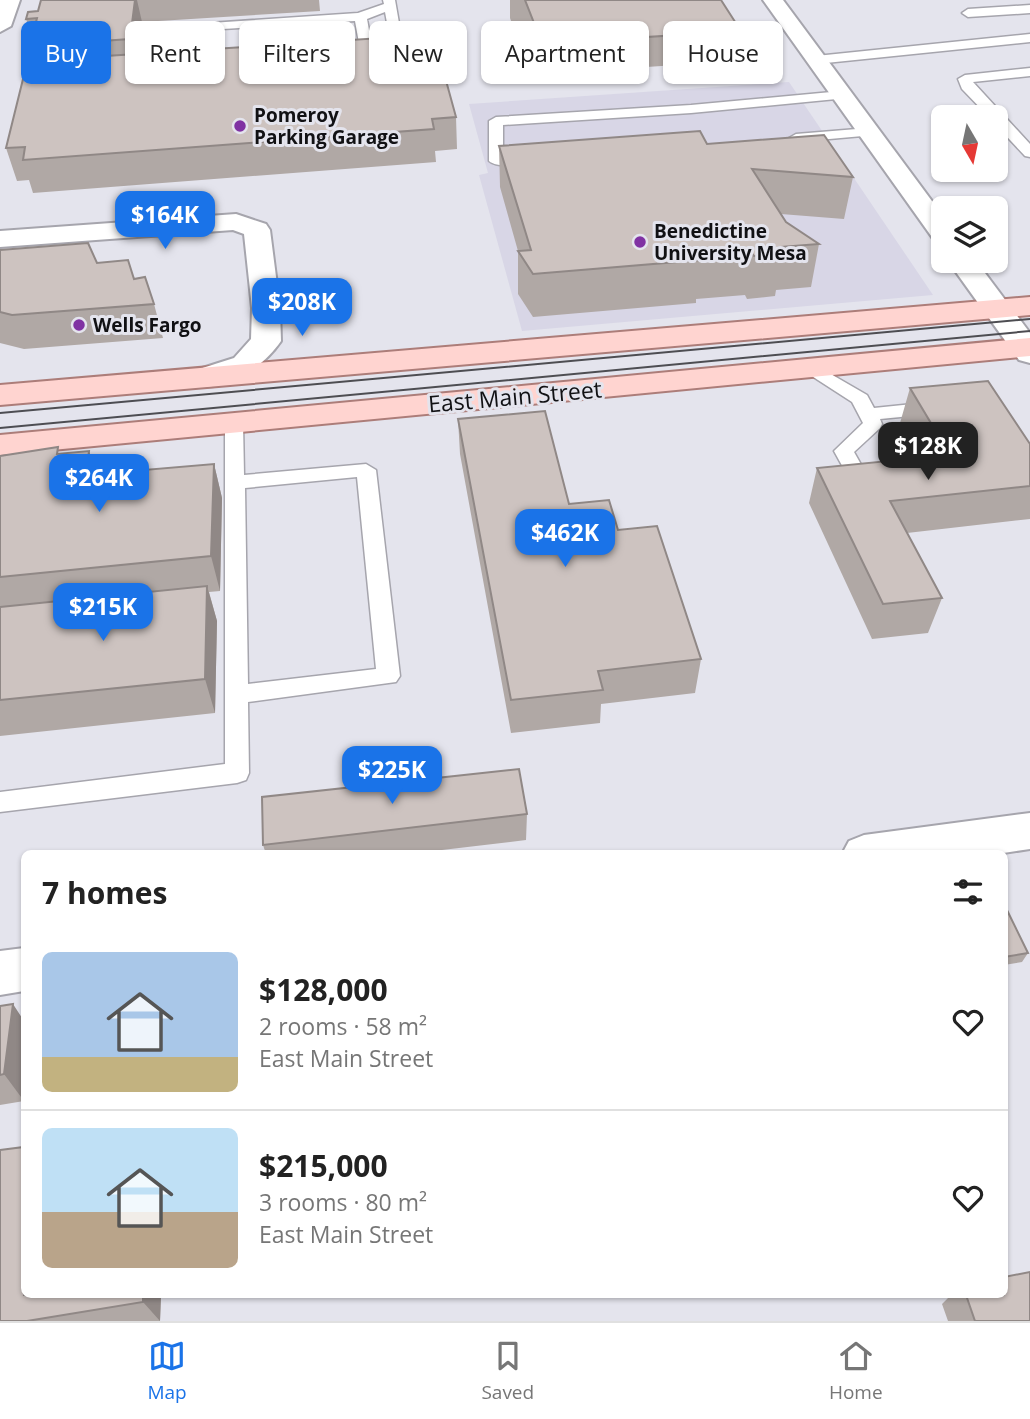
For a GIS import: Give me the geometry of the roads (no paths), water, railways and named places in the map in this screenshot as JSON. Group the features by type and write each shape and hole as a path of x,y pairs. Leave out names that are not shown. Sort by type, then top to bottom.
{"main road":[{"name":"East Main Street","path":"0,396 782,325 1030,306"},
{"name":"East Main Street","path":"0,445 869,361 1029,350"}],"street":[{"path":"0,26 10,0"},
{"path":"773,0 931,217"},
{"path":"0,239 236,222 257,230 266,308 266,341 245,364 204,378"},
{"path":"971,273 1029,350"},
{"path":"266,341 287,360 321,368"},
{"path":"893,850 1030,831"},
{"path":"0,973 21,970"}],"lane":[{"path":"955,0 994,41"},
{"path":"1021,0 1030,9"},
{"path":"225,25 360,17 389,3 393,21"},
{"path":"968,13 1030,9"},
{"path":"355,48 366,47 360,17"},
{"path":"816,60 1030,38"},
{"path":"1028,74 965,79 967,86 1030,153"},
{"path":"550,157 496,161 496,121 842,96"},
{"path":"777,139 869,132"},
{"path":"862,484 844,451 873,424 864,407 861,380 869,361"},
{"path":"810,367 864,407 956,406"},
{"path":"0,802 237,773 234,423"},
{"path":"235,482 366,470 388,676 236,694"},
{"path":"208,608 236,605"}],"tram line":[{"path":"0,413 1030,319"},
{"path":"0,428 1030,331"}],"place":[{"name":"Pomeroy Parking Garage","path":"240,126"},
{"name":"Benedictine University Mesa","path":"640,242"},
{"name":"Wells Fargo","path":"79,325"}]}
